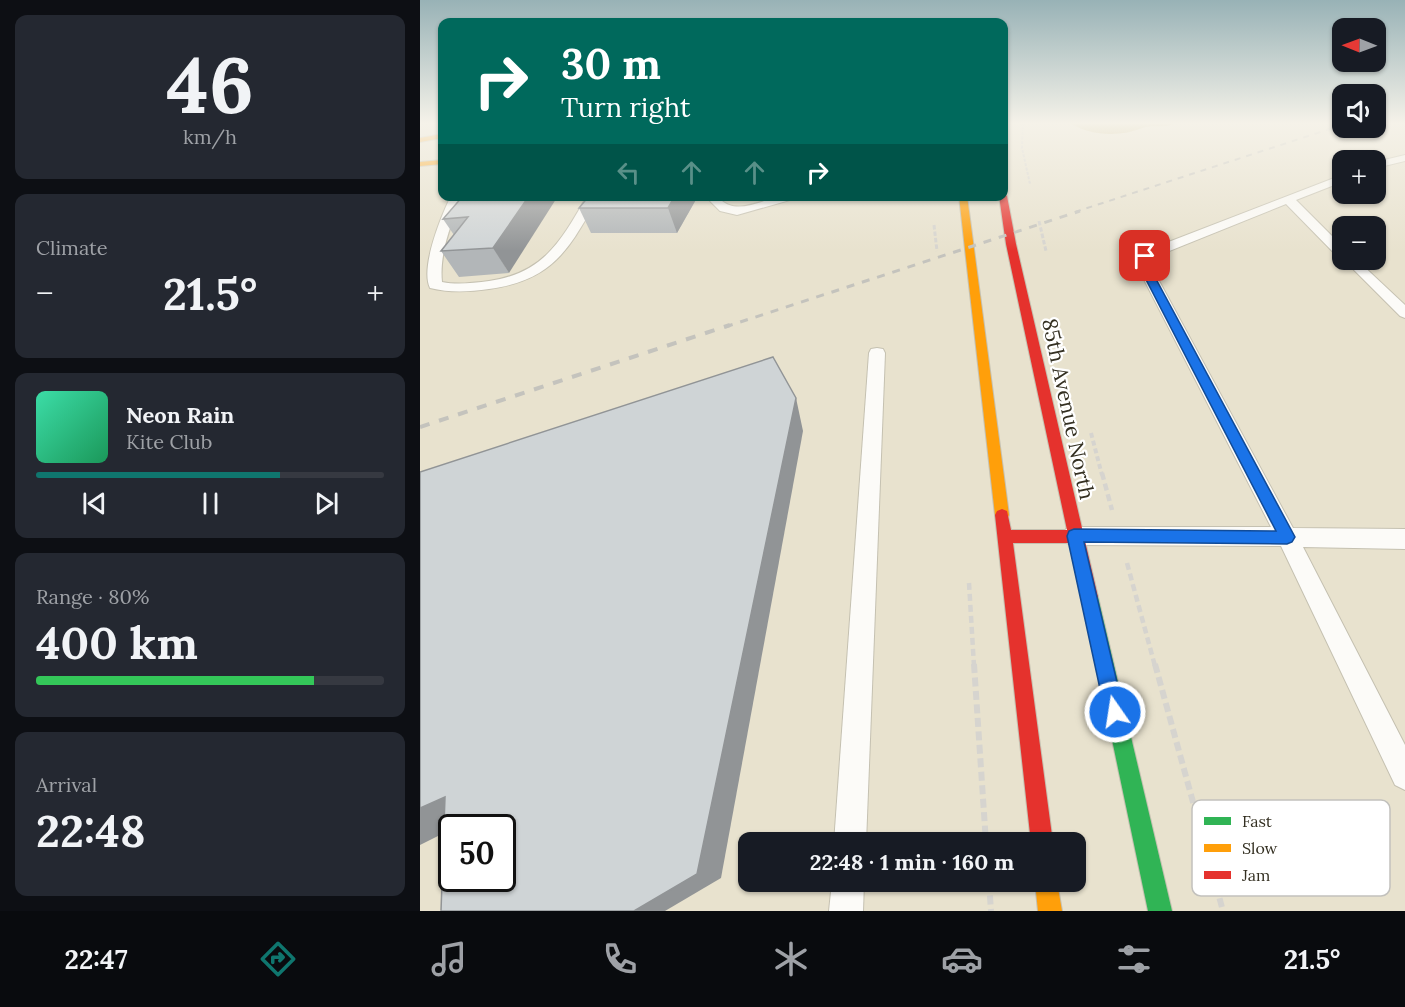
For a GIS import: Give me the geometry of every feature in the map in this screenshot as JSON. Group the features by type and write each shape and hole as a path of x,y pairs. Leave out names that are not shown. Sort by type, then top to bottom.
{"main road":[{"path":"964,201 1041,832"},
{"name":"85th Avenue North","path":"1004,201 1013,255 1074,536 1160,911"},
{"path":"1004,537 1074,536"},
{"path":"1047,892 1050,911"}],"lane":[{"path":"1332,182 1152,251 1145,256 1144,266 1287,537 1405,775"},
{"path":"1288,200 1332,243"},
{"path":"455,201 438,255 434,279 435,285 446,288 496,285 523,279 536,273 560,250 590,201"},
{"path":"716,201 726,210 737,211 778,201"},
{"path":"1360,270 1405,313"},
{"path":"851,832 877,353"},
{"path":"1074,536 1405,539"},
{"path":"846,911 847,892"}],"path":[{"path":"934,219 939,256"},
{"path":"968,577 985,832"},
{"path":"990,892 991,911"}],"building":[{"path":"459,201 526,201 493,248 441,251 468,217 443,219"},
{"path":"585,201 672,201 668,208 579,208"},
{"path":"773,357 796,398 697,874 634,911 441,911 442,892 516,892 516,814 444,814 445,797 420,808 420,472"}],"railway":[{"path":"1075,212 1218,166"},
{"path":"725,327 1080,211"},
{"path":"420,427 730,325"}],"traffic: fast":[{"path":"1090,597 1160,911"}],"traffic: slow":[{"path":"964,201 1002,515"},
{"path":"1047,892 1050,911"}],"traffic: jam":[{"path":"1004,201 1011,244 1090,597"},
{"path":"1002,515 1041,832"},
{"path":"1004,537 1074,536"}],"route":[{"path":"1115,712 1074,536 1287,537 1144,266 1145,256"}]}
